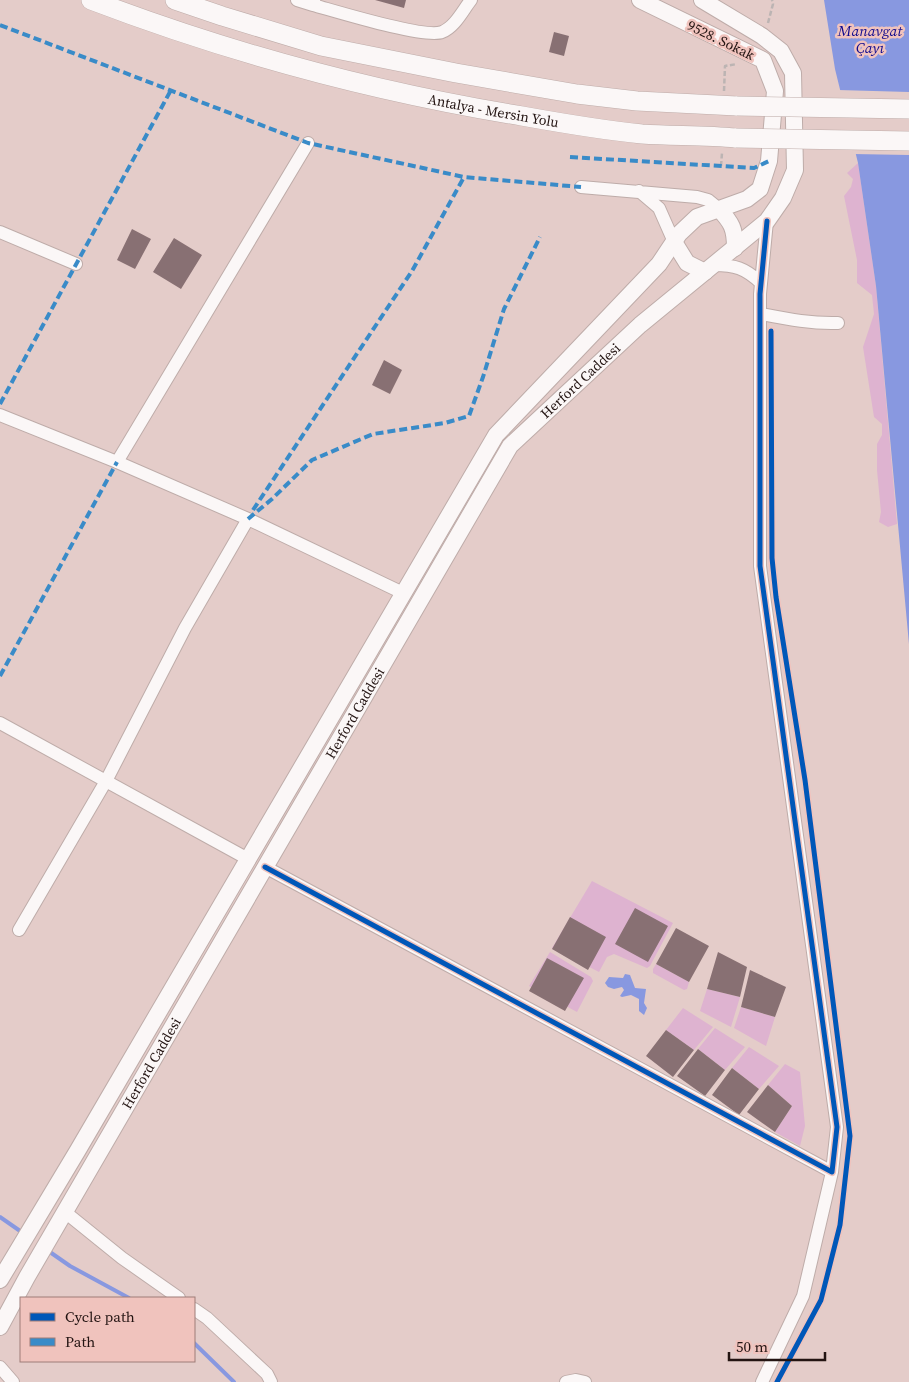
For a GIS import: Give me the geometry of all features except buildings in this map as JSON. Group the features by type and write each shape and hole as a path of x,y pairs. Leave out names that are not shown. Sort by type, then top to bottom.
{"highway":[{"name":"Antalya - Mersin Yolu","path":"91,0 211,42 316,73 458,106 641,134 909,142"},
{"path":"184,2 222,16 321,46 456,73 577,94 637,101 909,109"}],"main road":[{"name":"9528. Sokak","path":"640,0 763,60 775,91 769,162"},
{"name":"9528. Sokak","path":"702,0 762,36 781,50 793,73 796,170"},
{"name":"Herford Caddesi","path":"0,1280 496,436 659,264 679,234 697,217 747,199 760,189 769,162"},
{"name":"Herford Caddesi","path":"0,1327 264,867 510,446 640,325 768,221 783,198 796,170"},
{"path":"719,209 731,223 735,233 734,248"},
{"path":"674,242 687,264 698,270 709,268"}],"street":[{"path":"297,0 314,2 376,22 429,33 442,32 451,26 470,0"},
{"path":"117,462 308,143"},
{"path":"581,187 696,197 708,200 719,209"},
{"path":"639,191 659,208 674,242"},
{"path":"762,1382 803,1296 832,1172 836,1127 760,566 761,283 768,221"},
{"path":"0,232 76,264"},
{"path":"709,268 732,265 754,276 761,283"},
{"path":"761,314 793,321 838,323"},
{"path":"0,415 117,462 248,519 403,593"},
{"path":"19,930 106,781 185,628 248,519"},
{"path":"0,723 248,859"},
{"path":"264,867 832,1172"},
{"path":"64,1214 177,1297"},
{"path":"195,1310 207,1318 267,1374 271,1382"},
{"path":"0,1367 13,1382"},
{"path":"566,1382 576,1380 585,1382"}],"path":[{"path":"762,36 767,26 773,4 772,0"},
{"path":"730,105 725,66 763,60"}],"shaded area":[{"path":"858,163 876,286 897,524 888,527 879,522 881,512 877,470 877,444 882,435 882,424 874,417 863,347 874,314 872,295 857,283 857,260 844,196 851,187 853,179 847,173"},
{"path":"592,881 673,923 650,966 647,968 614,954 607,957 599,972 552,948"},
{"path":"550,952 591,977 593,981 577,1012 529,986"},
{"path":"656,964 689,982 687,989 684,990 653,973"},
{"path":"707,989 740,997 731,1027 700,1011"},
{"path":"741,1007 775,1017 766,1046 734,1028"},
{"path":"683,1008 713,1027 694,1050 666,1030"},
{"path":"715,1028 745,1047 725,1070 698,1049"},
{"path":"749,1047 779,1066 759,1089 732,1068"},
{"path":"785,1064 800,1072 805,1126 800,1146 775,1132 792,1106 768,1085"}],"water":[{"name":"Manavgat Çayı","path":"824,0 909,0 909,644 876,286 858,163 835,69"},
{"path":"625,974 630,975 635,988 646,989 644,1003 647,1008 644,1015 639,1011 639,999 631,995 622,997 620,996 624,990 622,987 614,989 608,987 605,983 609,977 623,978"}],"pier":[{"path":"838,90 909,92 909,155 853,154"}],"waterway":[{"path":"0,1217 23,1233"},
{"path":"47,1250 70,1266 127,1297"},
{"path":"195,1344 234,1382"}],"marked path":[{"path":"0,25 308,143 464,177 581,187"},
{"path":"0,404 171,90"},
{"path":"570,157 754,168 769,161"},
{"path":"253,510 412,271 464,177"},
{"path":"248,519 272,499 312,460 373,434 445,423 469,416 504,309 540,237"},
{"path":"0,676 117,462"}],"cycle path":[{"path":"265,867 832,1172 837,1127 760,566 760,294 767,221"},
{"path":"771,331 772,558 776,597 805,780 850,1136 840,1225 821,1300 777,1382"}]}
